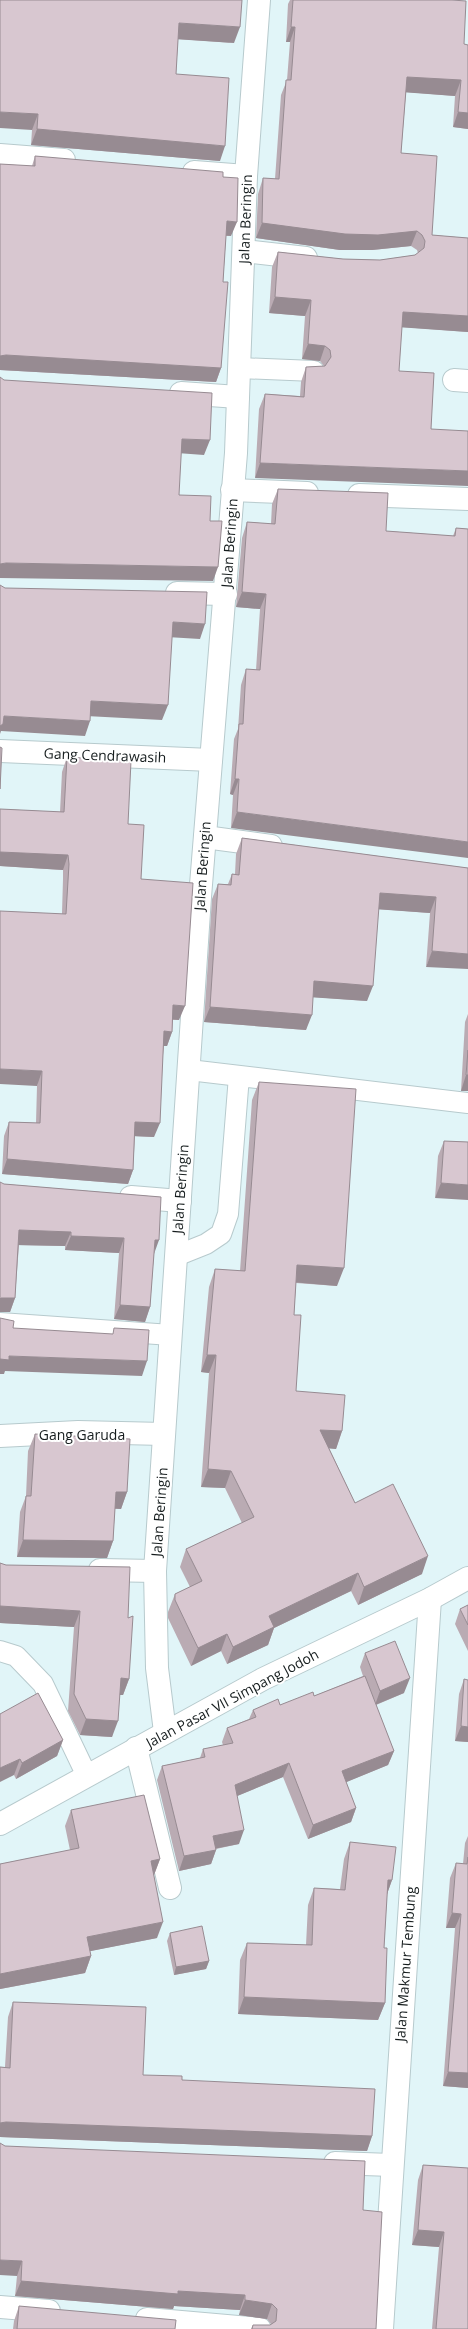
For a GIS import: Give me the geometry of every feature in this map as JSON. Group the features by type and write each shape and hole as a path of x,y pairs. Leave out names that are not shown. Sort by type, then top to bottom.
{"street":[{"name":"Jalan Beringin","path":"165,1732 157,1668 155,1571 188,1070 211,760 226,594 238,397 246,176 259,0"},
{"path":"0,155 87,162"},
{"path":"175,170 246,176"},
{"path":"244,251 326,260"},
{"path":"159,392 238,397"},
{"path":"232,490 468,499"},
{"path":"156,593 226,594"},
{"name":"Gang Cendrawasih","path":"0,751 211,760"},
{"path":"205,837 290,848"},
{"path":"109,1195 180,1200"},
{"name":"Gang Garuda","path":"0,1436 78,1432 164,1434"},
{"path":"78,1570 155,1571"},
{"name":"Jalan Pasar VII Simpang Jodoh","path":"0,1824 263,1679 430,1599 468,1578"},
{"name":"Jalan Makmur Tembung","path":"382,2329 430,1599"},
{"path":"136,1748 170,1888"},
{"path":"313,2162 392,2165"},
{"path":"0,2307 72,2313"},
{"path":"126,2318 260,2329"}],"lane":[{"path":"239,368 314,372"},
{"path":"188,1070 468,1103"},
{"path":"176,1256 206,1244 221,1234 228,1214 239,1076"},
{"path":"0,1323 171,1335"},
{"path":"0,1650 16,1656 43,1684 87,1776"}],"building":[{"path":"0,0 242,0 240,27 179,23 176,74 229,78 225,146 37,129 38,114 0,112"},
{"path":"293,0 466,1 464,44 468,45 468,113 458,112 461,80 407,77 401,153 437,156 432,235 468,238 468,316 403,312 399,371 434,373 431,429 468,431 468,471 260,463 265,394 304,397 306,367 325,366 331,357 330,350 325,346 308,344 311,300 275,297 278,252 343,259 380,260 415,255 424,248 425,241 422,235 417,231 378,235 345,234 262,223 263,178 279,179 286,80 291,80 295,27 291,27"},
{"path":"35,156 223,172 223,177 238,178 237,222 227,221 223,282 228,282 221,368 6,355 0,356 0,164 35,166"},
{"path":"0,377 4,380 212,393 210,440 182,439 179,495 211,496 210,521 222,521 218,567 0,564"},
{"path":"278,489 388,493 386,531 455,536 456,528 468,529 468,842 237,812 239,779 235,779 239,724 243,724 246,669 260,670 266,594 242,592 247,522 275,524"},
{"path":"0,585 5,588 207,592 205,624 173,622 168,705 91,701 90,721 4,716 3,724 0,726"},
{"path":"0,747 2,748 0,789"},
{"path":"67,757 131,761 128,824 144,825 141,879 193,883 185,1006 173,1005 172,1032 164,1031 160,1123 135,1122 133,1170 7,1159 9,1122 40,1123 42,1071 0,1069 0,911 66,914 69,864 68,855 0,852 0,809 64,812"},
{"path":"242,838 468,868 468,954 432,951 436,897 380,893 373,986 314,981 312,1015 210,1007 218,884 231,885 232,874 239,875"},
{"path":"468,1050 468,1075 466,1075"},
{"path":"259,1082 356,1089 344,1268 297,1265 294,1315 301,1315 296,1391 345,1395 342,1431 320,1430 355,1503 393,1484 428,1556 364,1587 358,1573 269,1616 274,1627 233,1647 227,1634 198,1648 175,1600 175,1594 202,1581 186,1549 254,1517 231,1471 208,1469 216,1355 207,1355 215,1269 245,1271"},
{"path":"444,1141 468,1142 468,1185 441,1183"},
{"path":"0,1182 4,1184 161,1197 159,1240 155,1240 150,1307 120,1305 124,1238 71,1236 71,1232 19,1230 15,1298 0,1299"},
{"path":"0,1318 14,1321 13,1328 113,1334 114,1328 149,1330 147,1361 9,1356 9,1360 0,1359"},
{"path":"35,1434 130,1439 127,1492 116,1492 113,1541 23,1540 26,1496 31,1496"},
{"path":"0,1563 6,1565 130,1567 128,1618 133,1616 129,1679 121,1678 118,1721 86,1719 74,1694 80,1611 0,1606"},
{"path":"468,1605 468,1625 460,1609"},
{"path":"395,1641 410,1678 380,1691 365,1653"},
{"path":"365,1676 394,1751 342,1771 356,1808 313,1825 289,1763 235,1785 244,1830 213,1836 216,1850 184,1856 162,1766 205,1757 203,1749 233,1743 227,1728 256,1717 253,1710 278,1699 280,1705 313,1692 314,1696"},
{"path":"464,1679 468,1680 468,1727 461,1726"},
{"path":"38,1693 63,1740 22,1763 20,1759 0,1768 0,1714"},
{"path":"144,1795 160,1859 151,1861 163,1922 87,1937 91,1956 0,1974 0,1864 79,1848 71,1810"},
{"path":"350,1842 396,1847 392,1880 388,1880 384,1948 387,1948 385,2003 244,1997 247,1943 312,1945 314,1888 345,1890"},
{"path":"468,1857 468,2073 448,2072 461,1914 452,1913 456,1863 467,1864"},
{"path":"202,1926 209,1961 176,1967 170,1933"},
{"path":"13,2002 146,2007 143,2075 182,2076 182,2080 375,2089 372,2136 6,2122 0,2123 0,2067 10,2068"},
{"path":"0,2143 5,2146 365,2161 363,2210 382,2212 376,2329 252,2329 253,2325 270,2325 276,2321 277,2309 272,2304 245,2300 245,2295 178,2291 178,2294 21,2281 22,2261 0,2260"},
{"path":"423,2165 468,2168 468,2329 436,2329 444,2232 418,2230"},
{"path":"19,2306 176,2320 175,2329 17,2329"}]}
